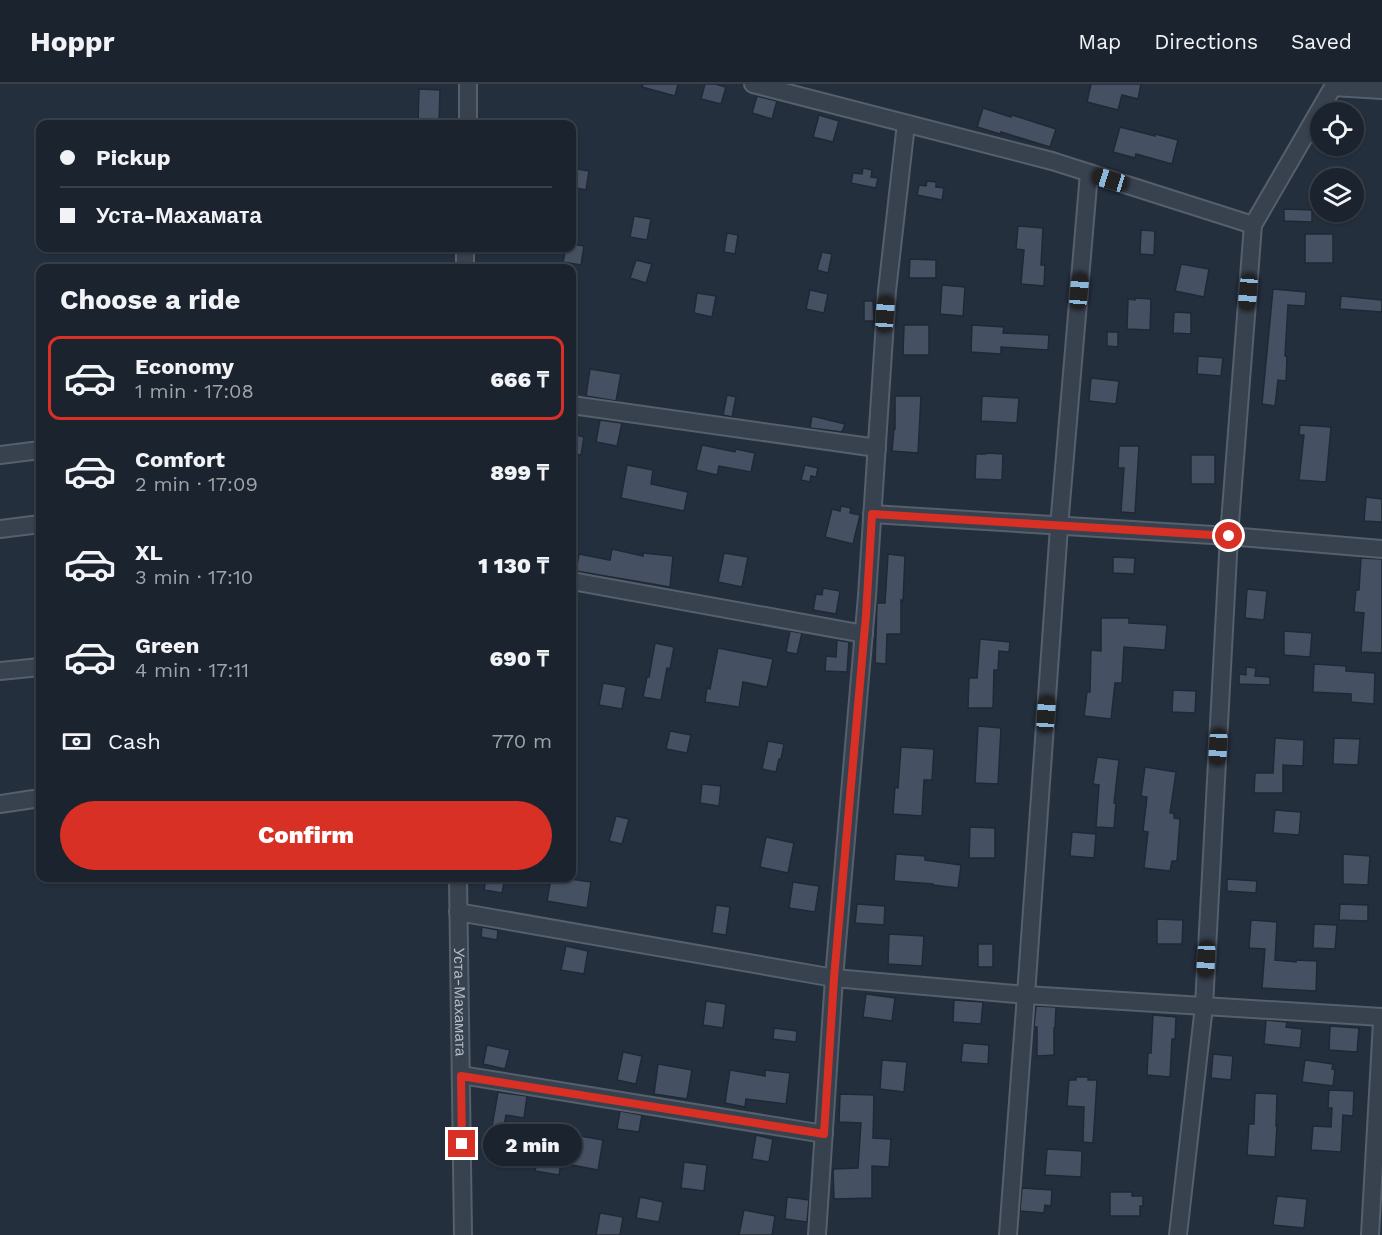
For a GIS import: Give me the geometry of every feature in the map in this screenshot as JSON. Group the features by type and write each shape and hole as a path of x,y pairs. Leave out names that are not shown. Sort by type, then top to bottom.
{"street":[{"path":"468,84 468,120"},
{"path":"753,84 1041,158 1253,225"},
{"path":"1178,1235 1204,1006 1229,536 1253,225 1332,86 1382,90"},
{"path":"817,1235 834,978 864,634 887,291 906,124"},
{"path":"1008,1235 1059,527 1089,173"},
{"path":"576,406 877,448"},
{"path":"0,455 36,450"},
{"path":"872,514 1229,536 1382,549"},
{"path":"0,529 36,524"},
{"path":"576,581 864,634"},
{"path":"0,671 36,667"},
{"path":"0,804 36,799"},
{"name":"Уста-Махамата","path":"458,882 463,1235"},
{"path":"458,912 834,978 1026,995 1382,1017"},
{"path":"1370,1235 1382,1022"},
{"path":"461,1076 824,1134"}],"building":[{"path":"643,84 678,84 675,96 642,87"},
{"path":"705,84 726,87 721,104 701,99"},
{"path":"1091,84 1141,84 1138,99 1122,95 1118,110 1087,102"},
{"path":"419,89 440,90 439,120 418,120"},
{"path":"757,96 777,101 772,119 752,113"},
{"path":"983,108 1056,129 1050,147 977,127"},
{"path":"819,115 839,121 833,142 813,137"},
{"path":"1120,127 1178,140 1172,164 1136,154 1135,158 1113,152"},
{"path":"863,168 872,170 871,177 878,178 876,188 851,183 853,173 862,174"},
{"path":"576,169 589,171 586,190 576,188"},
{"path":"927,181 936,182 936,187 944,188 942,200 917,195 919,185 926,186"},
{"path":"1284,209 1310,210 1310,222 1284,221"},
{"path":"634,216 651,219 647,240 630,237"},
{"path":"1018,226 1043,228 1041,265 1045,265 1044,286 1021,284 1024,250 1016,249"},
{"path":"1141,230 1155,231 1154,255 1140,254"},
{"path":"727,233 738,235 735,254 724,252"},
{"path":"1305,234 1333,234 1333,263 1305,263"},
{"path":"576,245 584,246 581,265 563,262 565,252 576,252"},
{"path":"822,252 832,254 828,273 817,270"},
{"path":"910,259 936,260 936,278 909,278"},
{"path":"636,260 652,264 646,283 630,278"},
{"path":"1181,264 1209,269 1204,297 1175,291"},
{"path":"942,285 965,287 963,316 940,314"},
{"path":"1273,289 1306,292 1305,306 1288,305 1286,381 1278,380 1275,406 1262,404"},
{"path":"810,290 828,294 824,313 806,309"},
{"path":"697,293 716,296 712,317 694,313"},
{"path":"1341,296 1382,300 1382,312 1340,309"},
{"path":"1135,298 1151,299 1150,330 1127,329 1128,299 1135,300"},
{"path":"864,301 873,301 874,321 864,321"},
{"path":"1174,312 1191,313 1191,334 1173,333"},
{"path":"904,325 929,325 929,355 903,355"},
{"path":"972,325 1004,327 1003,333 1049,335 1048,350 1001,347 1001,354 971,352"},
{"path":"1107,332 1118,332 1118,347 1107,346"},
{"path":"1198,356 1223,358 1221,376 1197,374"},
{"path":"590,369 621,374 616,401 586,396"},
{"path":"1091,378 1119,381 1116,404 1089,401"},
{"path":"727,395 736,397 732,417 723,415"},
{"path":"895,396 921,396 918,453 892,451"},
{"path":"982,396 1019,398 1017,423 981,421"},
{"path":"812,416 845,424 842,432 810,428"},
{"path":"600,420 622,423 617,446 596,442"},
{"path":"1300,425 1331,427 1326,482 1299,480 1304,435 1299,435"},
{"path":"576,435 584,437 581,455 576,454"},
{"path":"702,445 735,452 736,449 755,453 751,472 719,466 717,475 696,470"},
{"path":"1119,446 1139,446 1135,513 1121,512 1124,468 1118,468"},
{"path":"976,454 1003,454 1002,480 975,479"},
{"path":"1191,455 1215,455 1215,484 1191,484"},
{"path":"627,465 653,470 651,484 688,492 684,511 621,498"},
{"path":"805,465 818,468 816,477 811,476 810,482 801,480"},
{"path":"1366,497 1382,499 1382,522 1364,521"},
{"path":"841,506 851,508 850,513 860,515 853,544 825,537 832,509 840,511"},
{"path":"612,549 643,556 643,553 673,556 670,587 576,571 579,554 610,560"},
{"path":"724,553 748,557 742,587 718,582"},
{"path":"888,554 905,556 901,634 887,634 886,664 875,663 877,603 885,603"},
{"path":"1113,557 1135,558 1134,574 1113,573"},
{"path":"1361,558 1382,559 1382,653 1361,652 1364,613 1354,612 1356,590 1359,590"},
{"path":"823,588 840,591 836,614 813,610 816,594 822,595"},
{"path":"1247,589 1267,591 1264,620 1245,618"},
{"path":"1101,618 1129,618 1129,623 1167,625 1165,650 1124,647 1122,683 1115,683 1111,719 1084,716 1087,692 1090,692 1091,650 1101,651"},
{"path":"790,631 802,633 797,654 786,652"},
{"path":"1284,631 1312,633 1310,657 1284,655"},
{"path":"980,639 1010,642 1009,652 999,651 998,670 994,670 993,708 968,708 969,678 977,678"},
{"path":"837,640 849,642 847,672 825,671 826,656 836,657"},
{"path":"655,643 674,647 661,700 643,697"},
{"path":"718,648 773,659 767,687 743,682 739,707 705,702 707,688 710,689"},
{"path":"1314,664 1346,666 1346,671 1375,673 1374,704 1351,702 1351,694 1313,692"},
{"path":"1246,667 1256,668 1255,676 1270,677 1270,685 1239,684 1239,674 1246,675"},
{"path":"603,683 626,687 622,709 599,705"},
{"path":"1173,690 1196,691 1195,713 1172,712"},
{"path":"978,726 1001,728 998,784 975,783"},
{"path":"670,731 691,735 687,753 666,749"},
{"path":"1275,738 1304,740 1303,766 1283,765 1283,793 1254,793 1255,773 1273,773"},
{"path":"1334,738 1360,739 1358,765 1333,764"},
{"path":"768,741 784,744 776,772 762,769"},
{"path":"901,747 934,749 932,780 924,780 922,816 893,814 895,787 898,788"},
{"path":"1097,757 1119,760 1114,803 1116,803 1114,828 1096,827 1099,785 1093,784"},
{"path":"1145,767 1176,772 1170,813 1174,813 1174,818 1180,819 1177,861 1172,861 1170,871 1144,868 1148,832 1143,831 1147,797 1141,796"},
{"path":"702,784 721,786 719,806 700,803"},
{"path":"1275,810 1301,812 1299,835 1273,833"},
{"path":"616,816 629,819 622,844 609,841"},
{"path":"970,827 995,828 995,858 969,858"},
{"path":"1072,832 1096,834 1094,858 1070,856"},
{"path":"766,837 794,843 788,873 760,867"},
{"path":"896,854 925,856 925,860 961,865 958,888 894,881"},
{"path":"1343,854 1370,856 1368,885 1343,884"},
{"path":"1227,879 1257,881 1256,893 1227,891"},
{"path":"576,880 591,882 587,908 547,901 550,882 576,882"},
{"path":"485,882 504,882 502,893 484,890"},
{"path":"793,882 819,886 815,912 789,908"},
{"path":"857,904 885,906 884,925 855,923"},
{"path":"1340,904 1368,905 1368,921 1339,920"},
{"path":"716,905 730,907 726,935 712,933"},
{"path":"1157,919 1183,920 1182,944 1157,944"},
{"path":"1251,920 1277,922 1275,960 1317,961 1316,991 1262,988 1265,949 1249,948"},
{"path":"1314,924 1337,925 1335,949 1313,948"},
{"path":"482,927 498,930 497,940 481,937"},
{"path":"889,934 924,936 922,966 888,964"},
{"path":"978,944 993,944 993,967 978,967"},
{"path":"566,946 588,951 584,974 561,970"},
{"path":"866,994 895,998 892,1021 863,1017"},
{"path":"954,1000 983,1002 981,1024 953,1022"},
{"path":"706,1001 726,1004 723,1028 703,1025"},
{"path":"1036,1006 1056,1007 1054,1055 1037,1056 1037,1027 1034,1027"},
{"path":"1153,1015 1176,1017 1170,1077 1147,1075"},
{"path":"1266,1020 1287,1022 1286,1027 1302,1029 1300,1048 1264,1044"},
{"path":"1330,1026 1359,1028 1357,1052 1329,1050"},
{"path":"774,1028 797,1031 796,1042 773,1039"},
{"path":"963,1043 989,1045 988,1064 961,1062"},
{"path":"487,1045 510,1050 505,1069 483,1064"},
{"path":"623,1052 642,1056 636,1084 617,1080"},
{"path":"1213,1054 1233,1056 1231,1080 1211,1078"},
{"path":"882,1060 907,1062 904,1092 880,1089"},
{"path":"1305,1060 1333,1064 1332,1069 1335,1070 1333,1086 1302,1082"},
{"path":"658,1064 692,1070 687,1099 654,1094"},
{"path":"730,1070 765,1076 765,1070 790,1073 786,1104 746,1099 745,1107 725,1103"},
{"path":"1076,1077 1097,1080 1093,1143 1083,1142 1084,1107 1067,1106 1069,1080 1076,1080"},
{"path":"1329,1090 1354,1091 1353,1116 1343,1115 1341,1152 1311,1150 1313,1126 1331,1127 1332,1108 1328,1108"},
{"path":"498,1092 527,1096 524,1118 506,1115 499,1151 488,1149"},
{"path":"1255,1093 1277,1094 1275,1157 1247,1155 1249,1124 1254,1124"},
{"path":"840,1094 874,1095 873,1138 891,1139 889,1167 872,1166 872,1198 834,1199 833,1169 858,1168 861,1123 839,1122"},
{"path":"620,1111 642,1115 639,1132 617,1129"},
{"path":"756,1135 773,1139 769,1162 752,1159"},
{"path":"580,1136 603,1140 598,1170 561,1163 559,1175 535,1171 541,1142 577,1149"},
{"path":"1047,1149 1082,1151 1081,1177 1045,1175"},
{"path":"684,1162 707,1165 704,1191 681,1188"},
{"path":"1022,1188 1052,1190 1051,1206 1045,1205 1044,1213 1020,1211"},
{"path":"1110,1192 1132,1192 1132,1196 1143,1196 1140,1216 1110,1216"},
{"path":"1277,1196 1307,1199 1304,1228 1273,1225"},
{"path":"640,1197 663,1202 659,1222 636,1218"},
{"path":"787,1197 809,1200 807,1222 785,1219"},
{"path":"744,1210 775,1216 772,1235 739,1235"},
{"path":"600,1213 623,1217 620,1235 596,1235"}],"route":[{"path":"462,1144 461,1076 824,1134 834,978 866,615 872,514 1229,536"}]}
